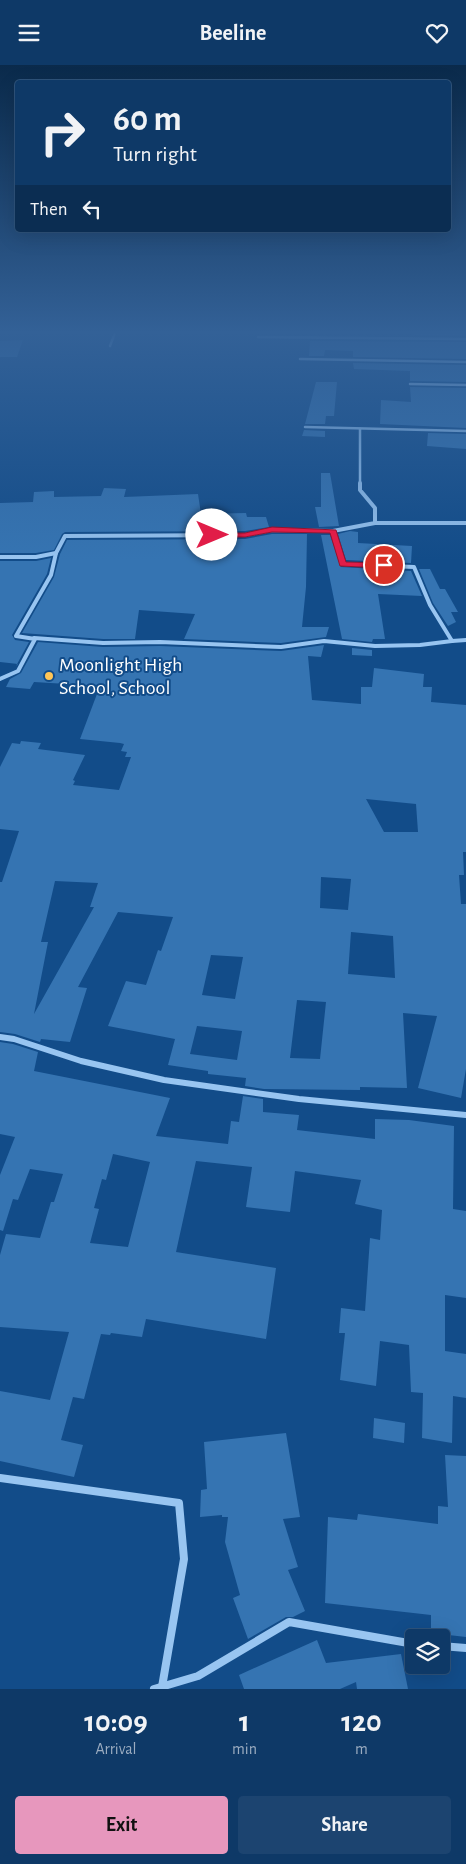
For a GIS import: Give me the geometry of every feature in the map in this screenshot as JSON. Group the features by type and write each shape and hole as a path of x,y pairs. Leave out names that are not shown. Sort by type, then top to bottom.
{"street":[{"path":"305,427 466,431"},
{"path":"360,429 360,490 372,501 378,511 375,523"},
{"path":"466,523 375,523 333,531 272,529 245,535 65,536 56,553 51,575 16,636 103,643 160,642 281,647 324,641 375,646 420,645 466,640"},
{"path":"333,531 343,564 414,567 422,592 430,608 452,641"},
{"path":"0,557 36,557 56,553"},
{"path":"0,679 18,671 36,639 34,638"},
{"path":"0,1037 14,1039 81,1061 164,1080 299,1099 466,1115"},
{"path":"0,1478 179,1503 184,1559 158,1688 198,1676 289,1623 405,1642"},
{"path":"450,1647 466,1648"}],"building":[{"path":"309,409 335,409 334,416 326,416 325,424 305,424"},
{"path":"381,409 466,409 466,428 380,424"},
{"path":"304,430 325,431 325,437 302,436"},
{"path":"428,433 466,434 466,449 427,446"},
{"path":"321,473 330,473 339,526 319,527 315,507 321,507"},
{"path":"104,488 126,489 124,497 198,494 201,514 246,513 247,517 266,517 269,527 245,531 65,532 62,534 54,550 36,553 0,553 0,503 33,502 34,492 54,491 54,497 101,496"},
{"path":"350,531 358,532 358,543 412,546 411,563 346,560 338,534"},
{"path":"272,534 307,534 306,587 302,627 329,627 326,637 281,643 184,639 195,614 139,610 135,639 103,639 22,633 54,577 60,554 67,540 245,539"},
{"path":"321,535 330,535 341,567 411,571 422,596 378,594 385,639 373,639 372,642 342,639"},
{"path":"51,558 47,574 12,635 15,640 29,642 17,664 0,662 0,561 36,561"},
{"path":"419,569 430,569 440,589 445,589 458,612 451,612 456,622 448,626 433,603"},
{"path":"38,642 103,647 160,646 281,651 324,645 321,657 308,656 312,700 361,704 361,687 372,687 374,668 424,674 423,687 432,687 431,702 466,705 466,852 463,852 464,875 459,875 461,904 466,904 466,1069 461,1098 418,1088 437,1016 403,1013 407,1088 360,1087 360,1090 264,1089 245,1086 246,1078 208,1074 208,1071 168,1065 175,1039 108,1026 126,981 146,985 158,950 161,951 173,917 118,912 78,987 87,988 70,1042 41,1039 40,1042 15,1034 0,1032 0,882 2,882 19,831 0,829 0,767 12,743 20,744 21,741 41,743 38,749 85,755 73,780 75,781 73,785 119,790 131,757 125,757 127,752 121,751 124,744 80,739 100,686 34,682 30,689 6,687 10,679 21,673","holes":["366,799 416,804 418,832 384,832","321,877 351,879 348,910 320,908","55,881 98,883 90,907 94,907 34,1014 48,942 41,942","351,932 393,936 395,978 348,974","211,955 243,957 235,999 202,995","297,1000 326,1002 320,1059 290,1058","197,1026 242,1031 237,1060 190,1054"]},
{"path":"352,648 372,650 372,656 352,655"},
{"path":"0,1042 38,1052 34,1071 170,1098 156,1136 228,1144 231,1121 239,1122 243,1096 263,1099 263,1112 299,1115 297,1130 375,1139 375,1119 409,1120 454,1126 453,1209 466,1211 466,1298 445,1295 445,1351 466,1354 466,1398 453,1396 452,1443 422,1438 423,1393 411,1392 409,1345 380,1341 376,1386 340,1380 345,1333 339,1333 341,1308 365,1311 370,1238 380,1240 382,1210 355,1204 361,1180 295,1171 290,1212 246,1207 252,1167 196,1161 176,1252 276,1268 266,1339 146,1319 142,1337 111,1333 110,1335 101,1334 84,1399 73,1397 61,1440 83,1445 74,1477 0,1461 0,1391 50,1400 69,1332 0,1327 0,1255 6,1234 40,1238 51,1202 54,1202 63,1174 30,1169 18,1200 13,1199 3,1231 0,1230 0,1175 15,1137 0,1134","holes":["113,1154 150,1162 128,1247 90,1243 99,1209 94,1208 102,1179 106,1180"]},
{"path":"374,1418 405,1423 404,1443 373,1438"},
{"path":"286,1433 300,1517 283,1519 298,1567 288,1570 305,1611 293,1617 286,1617 248,1639 233,1598 240,1595 225,1542 228,1517 222,1517 222,1515 200,1517 201,1490 207,1489 204,1442"},
{"path":"445,1455 466,1456 466,1637 450,1635 450,1629 431,1629 431,1615 325,1603 328,1517 357,1520 358,1514 438,1524 438,1506 448,1507"},
{"path":"317,1640 326,1663 401,1654 408,1689 357,1689 356,1682 340,1689 244,1689 239,1675"}],"place":[{"name":"Moonlight High School, School","path":"49,676"}],"route":[{"path":"212,535 245,535 272,529 333,531 343,564 384,565"}]}
